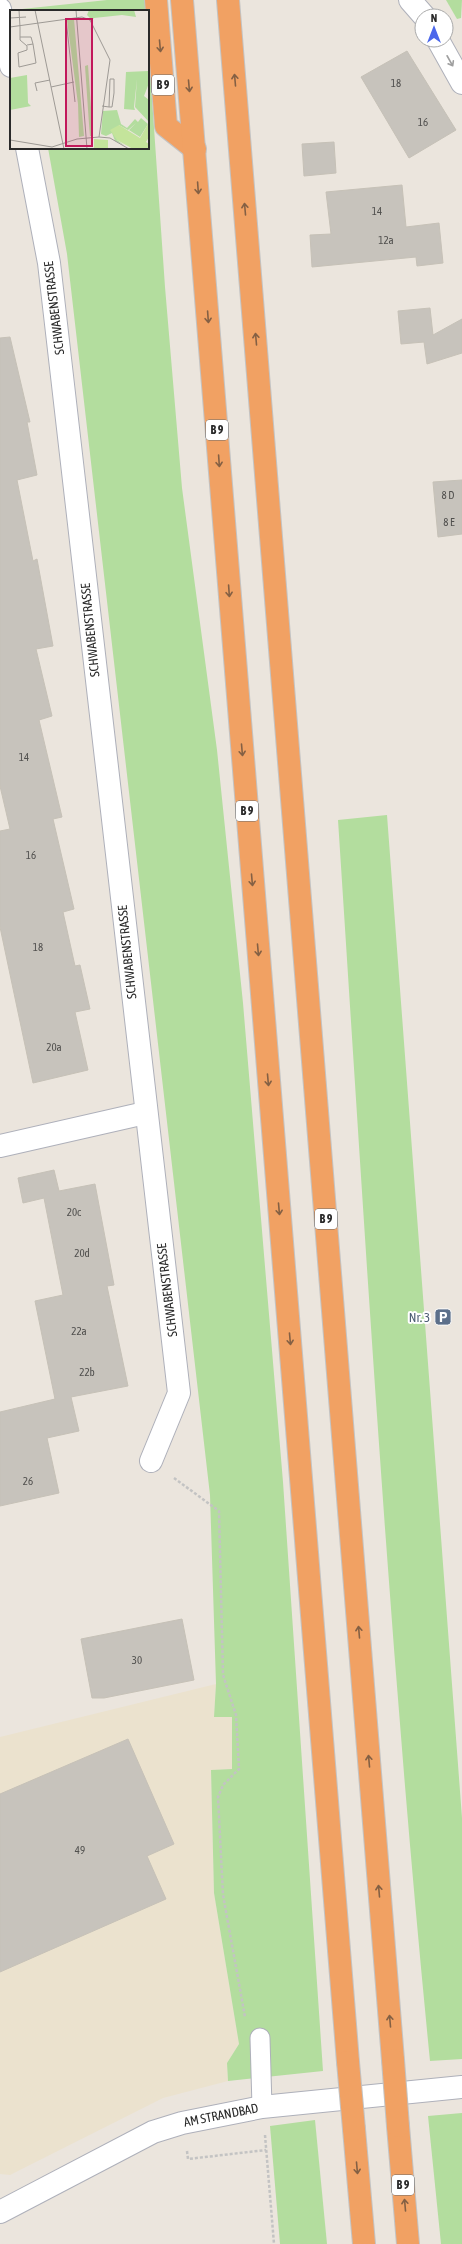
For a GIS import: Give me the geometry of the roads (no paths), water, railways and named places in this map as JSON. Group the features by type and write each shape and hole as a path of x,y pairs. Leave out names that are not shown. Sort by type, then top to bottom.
{"highway":[{"name":"B 9","path":"228,1 408,2244"},
{"name":"B 9","path":"182,3 195,149 348,2062 364,2244"},
{"name":"B 9","path":"156,4 166,126 195,149"}],"street":[{"path":"410,0 417,8"},
{"path":"0,9 10,61"},
{"path":"442,48 462,83"},
{"name":"SCHWABENSTRASSE","path":"27,149 49,263 145,1113 179,1393 151,1461"},
{"path":"0,1146 145,1113"},
{"name":"AM STRANDBAD","path":"0,2212 152,2132 182,2122 262,2107 462,2087"}],"lane":[{"path":"260,2038 262,2107"}],"place":[{"name":"Nr. 3","path":"443,1317"}]}
